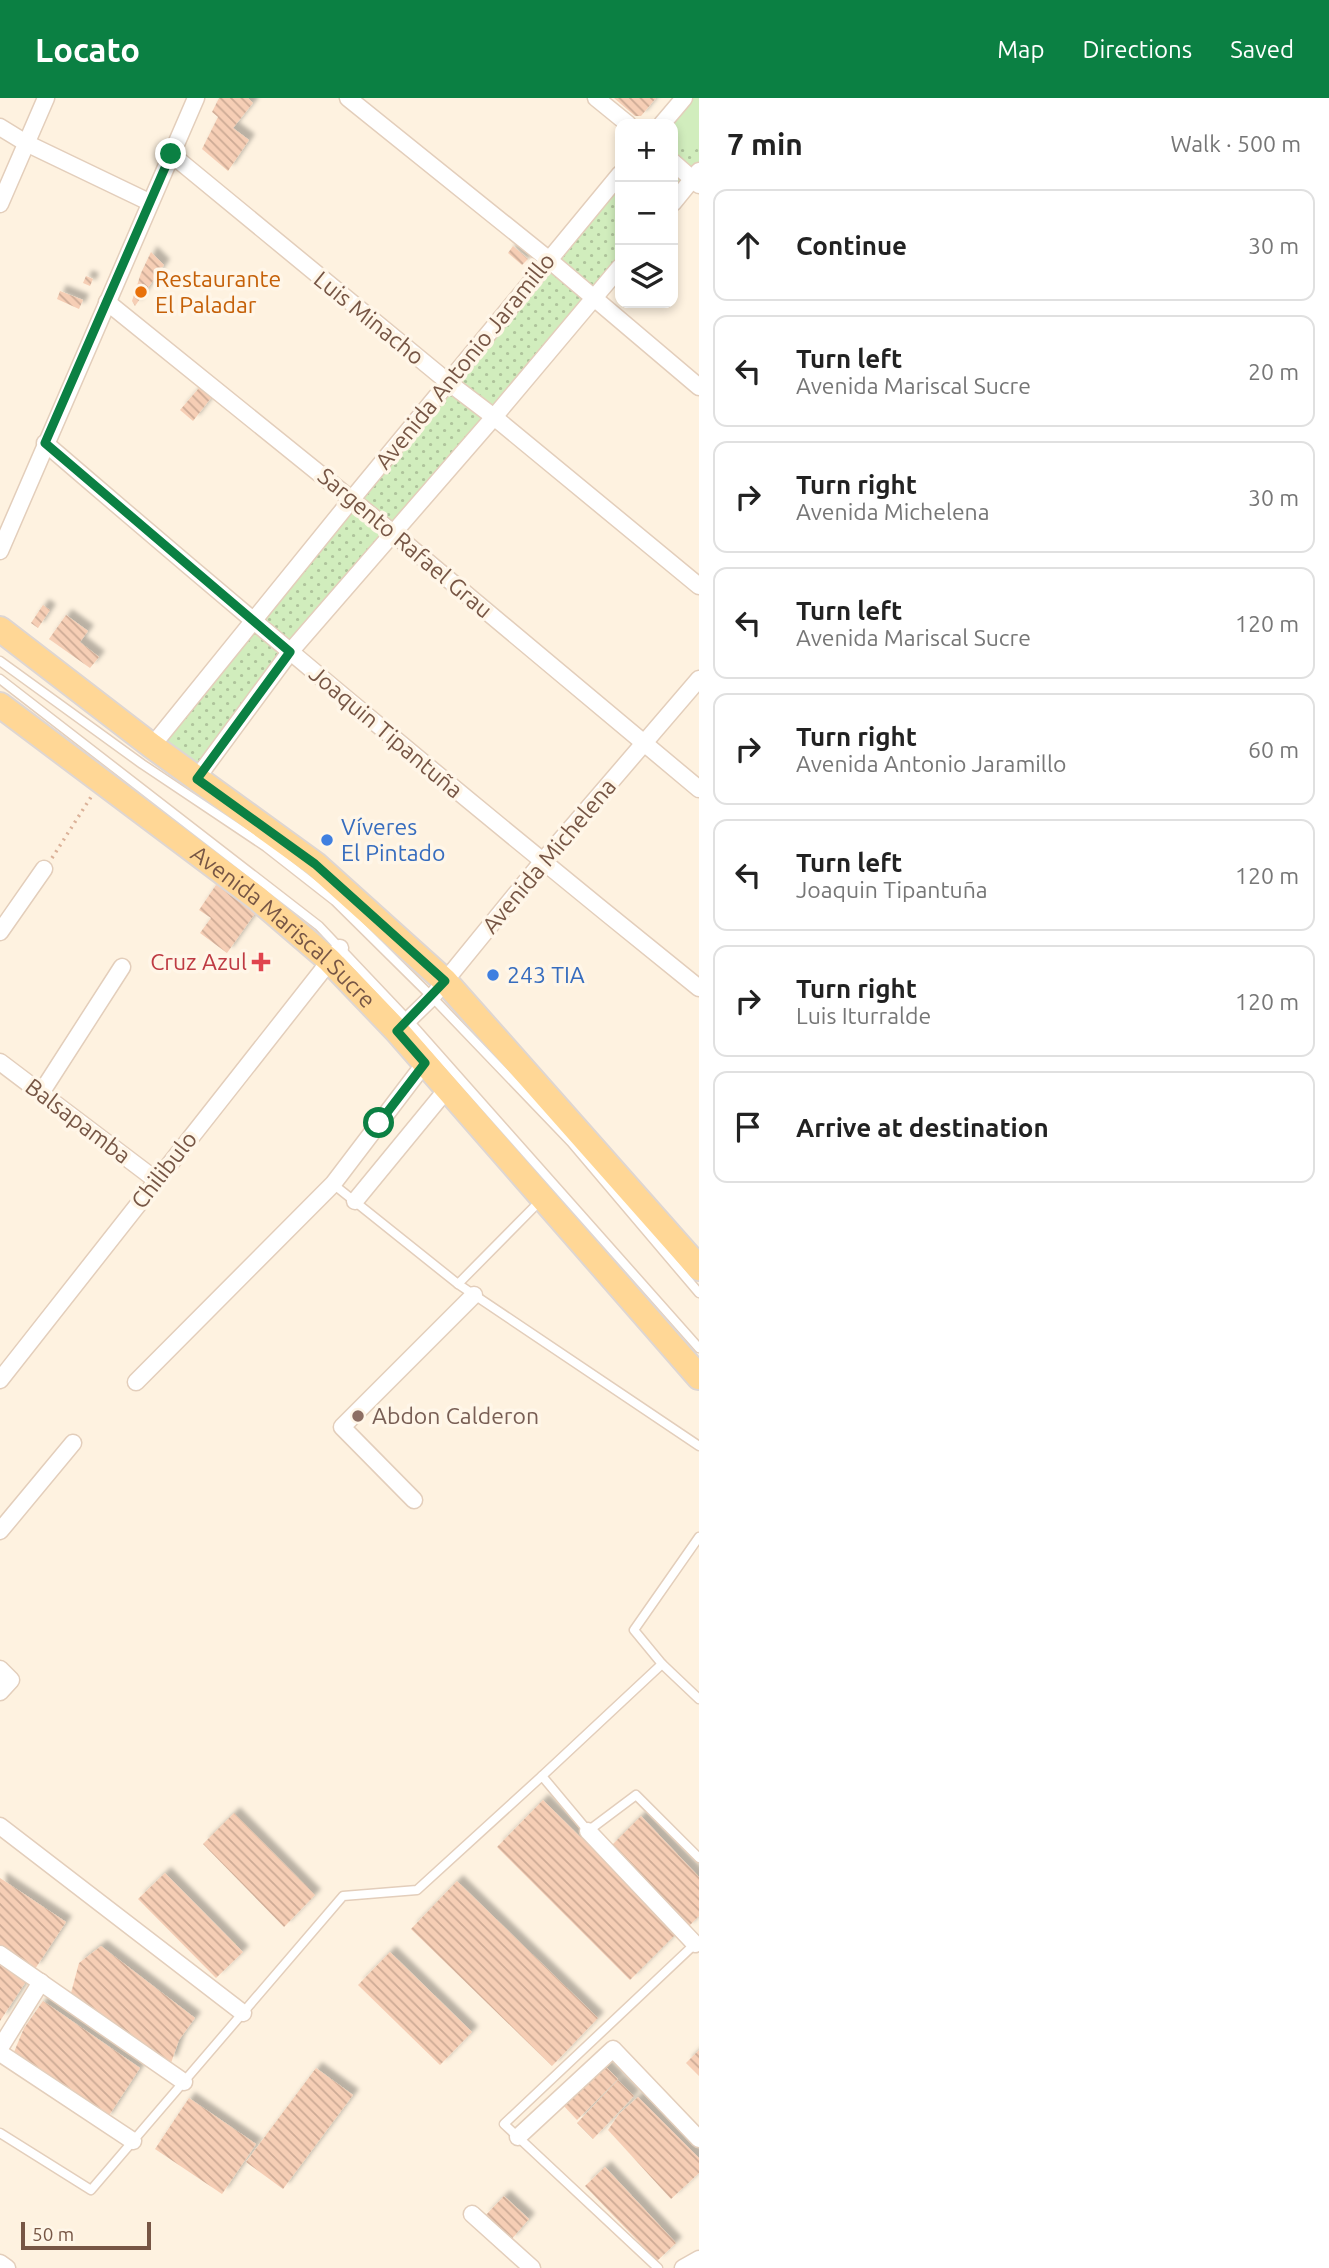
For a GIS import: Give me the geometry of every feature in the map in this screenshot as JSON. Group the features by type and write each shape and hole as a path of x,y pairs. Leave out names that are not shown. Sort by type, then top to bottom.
{"main road":[{"path":"0,629 152,746 315,864 695,1255"},
{"name":"Avenida Mariscal Sucre","path":"0,705 334,954 403,1025 425,1063 699,1377"}],"street":[{"path":"0,204 46,98"},
{"path":"0,551 196,98"},
{"path":"348,98 548,259 699,387"},
{"path":"596,98 622,119"},
{"path":"666,119 684,98"},
{"path":"0,127 26,143 149,202"},
{"name":"Luis Minacho","path":"171,154 699,586"},
{"path":"678,165 697,178 678,198"},
{"name":"Avenida Antonio Jaramillo","path":"152,746 615,180"},
{"path":"197,779 290,652 615,273"},
{"name":"Sargento Rafael Grau","path":"107,302 352,499 699,789"},
{"name":"Joaquin Tipantuña","path":"45,443 253,622 542,862 699,988"},
{"name":"Avenida Michelena","path":"403,1025 438,989 542,862 699,679"},
{"path":"0,932 44,869"},
{"name":"Chilibulo","path":"2,1374 334,954"},
{"path":"41,1093 122,967"},
{"name":"Balsapamba","path":"0,1062 156,1180"},
{"path":"136,1382 333,1184 425,1063"},
{"path":"355,1201 447,1089"},
{"path":"414,1500 342,1427 474,1294"},
{"path":"0,1531 73,1443"},
{"path":"0,1670 11,1680 0,1692"},
{"path":"0,1826 243,2013"},
{"path":"588,1831 697,1942"},
{"path":"0,1954 184,2082"},
{"path":"41,1982 0,2051 133,2141"},
{"path":"518,2137 613,2049 699,2138"},
{"path":"472,2214 532,2268"},
{"path":"683,2268 699,2259"}],"lane":[{"path":"0,661 142,764 266,846 438,989 699,1293"},
{"path":"0,679 319,926 334,954"},
{"path":"403,1025 699,1348"},
{"path":"333,1184 458,1284 699,1446"},
{"path":"458,1284 542,1199"},
{"path":"699,1537 634,1630 662,1664 699,1699"},
{"path":"0,2133 91,2190 343,1896 417,1890 662,1664"},
{"path":"542,1776 588,1831 636,1795 699,1858"},
{"path":"658,2268 504,2124 697,1942"}],"path":[{"path":"44,869 102,780"}],"green space":[{"path":"684,98 699,98 699,171 678,197 678,119 666,119"},
{"path":"699,98 699,145 693,153 678,140 678,122"},
{"path":"615,180 615,273 393,533 197,778 152,746"}],"building":[{"path":"219,98 248,98 253,103 233,128 249,140 228,171 202,149 218,117 212,112"},
{"path":"614,98 656,98 641,116 635,116"},
{"path":"513,246 528,259 522,265 508,253"},
{"path":"151,252 164,265 135,306 132,301"},
{"path":"86,276 93,279 90,286 83,283"},
{"path":"60,291 83,300 79,309 57,299"},
{"path":"199,388 211,398 193,421 180,410"},
{"path":"43,605 50,610 38,628 31,623"},
{"path":"66,615 88,631 80,642 99,657 90,668 49,639"},
{"path":"216,885 256,912 227,953 200,933 211,918 199,910"},
{"path":"543,1800 677,1933 630,1980 497,1847"},
{"path":"234,1813 315,1895 284,1927 203,1844"},
{"path":"641,1816 699,1877 699,1916 687,1928 610,1847"},
{"path":"165,1873 243,1952 216,1978 138,1899"},
{"path":"0,1878 66,1922 35,1969 0,1946"},
{"path":"457,1881 598,2018 552,2066 411,1929"},
{"path":"101,1946 195,2018 179,2040 171,2063 71,1993 79,1963"},
{"path":"390,1952 472,2032 440,2065 358,1985"},
{"path":"0,1962 27,1980 0,2021"},
{"path":"43,2001 140,2068 106,2120 12,2057 24,2028"},
{"path":"699,2050 699,2076 686,2063"},
{"path":"602,2063 618,2079 577,2120 562,2104"},
{"path":"316,2068 353,2095 283,2189 246,2162"},
{"path":"618,2080 634,2096 593,2139 577,2123"},
{"path":"638,2097 699,2158 699,2173 671,2199 608,2130 619,2114"},
{"path":"189,2098 256,2144 222,2194 155,2149"},
{"path":"605,2167 676,2243 657,2261 585,2186"},
{"path":"504,2196 529,2219 510,2241 484,2217"}],"place":[{"name":"Restaurante El Paladar","path":"141,292"},
{"name":"Víveres El Pintado","path":"327,840"},
{"name":"Cruz Azul","path":"261,962"},
{"name":"243 TIA","path":"493,975"},
{"name":"Abdon Calderon","path":"358,1416"}],"route":[{"path":"171,154 45,443 290,652 197,779 315,864 445,981 397,1031 425,1063 379,1123"}]}
